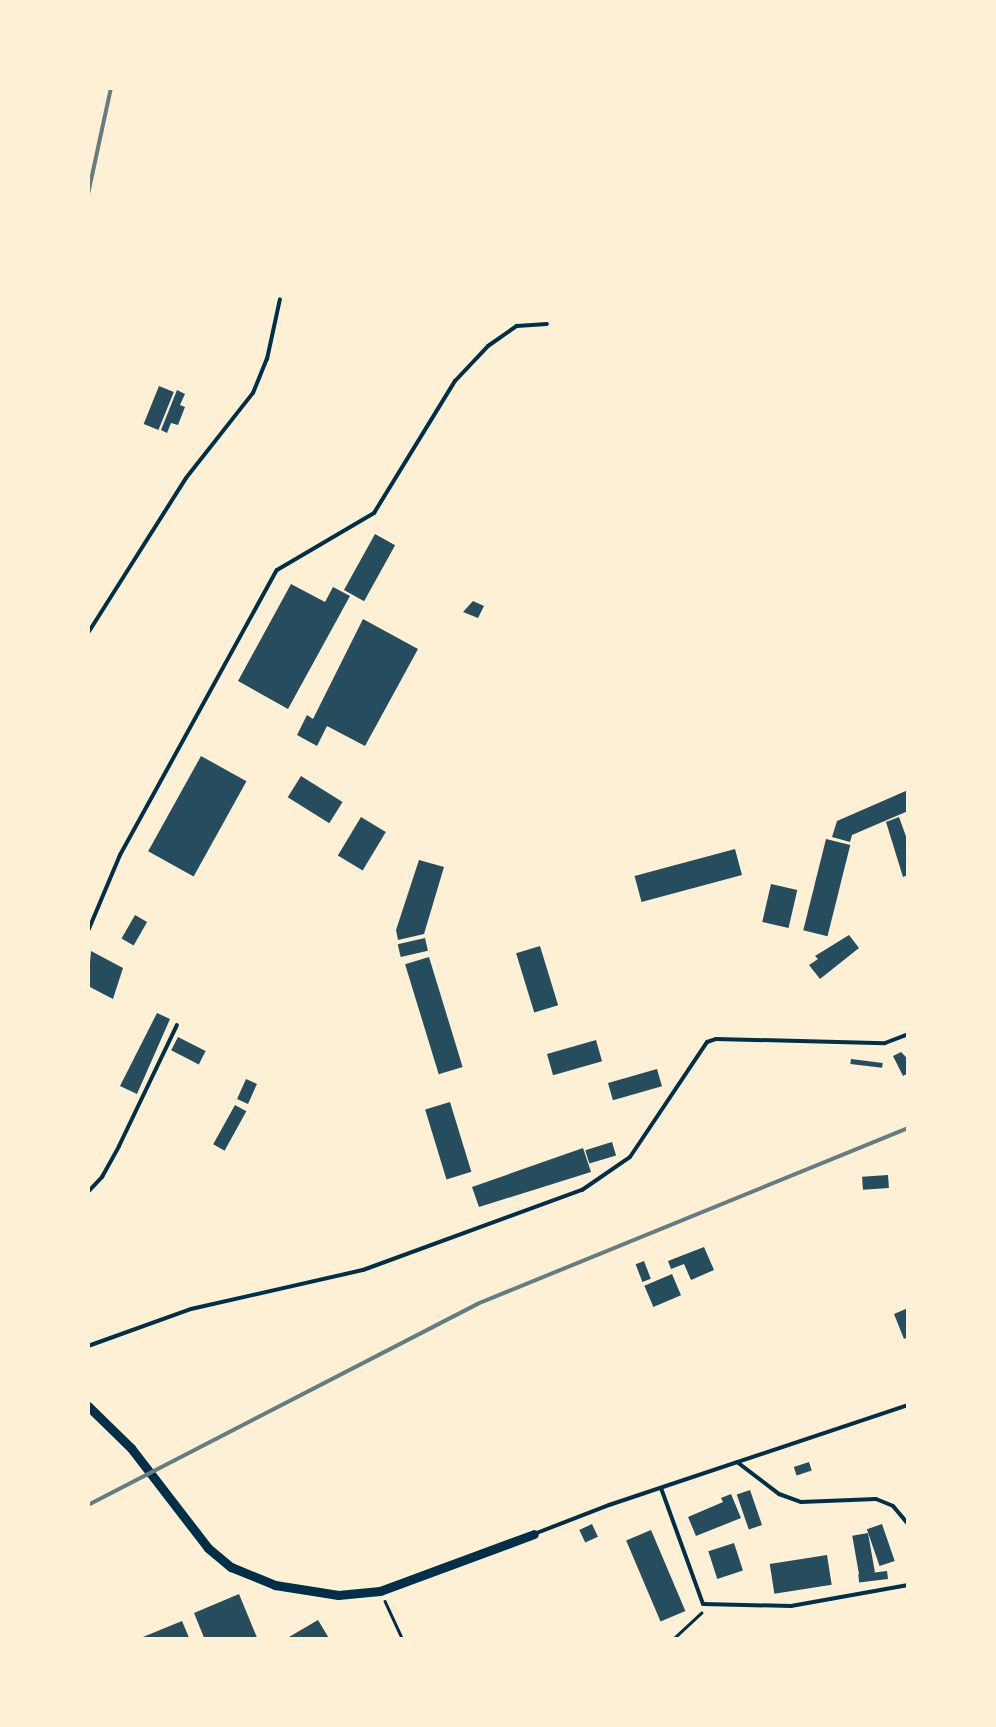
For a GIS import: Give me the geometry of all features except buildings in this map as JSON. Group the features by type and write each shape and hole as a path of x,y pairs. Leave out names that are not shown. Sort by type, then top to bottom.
{"street":[{"path":"88,1406 132,1448 208,1548 231,1567 304,1592 380,1590 534,1534"}],"lane":[{"path":"88,633 186,478 253,392 268,359 280,300"},
{"path":"88,931 120,855 277,570 374,512 455,380 488,346 517,326 547,324"},
{"path":"88,1192 119,1146 177,1025"},
{"path":"88,1346 192,1309 363,1270 582,1190 630,1157 707,1042 751,1039 885,1043 908,1034"},
{"path":"534,1534 908,1405"},
{"path":"737,1462 779,1494 801,1502 876,1498 893,1506 908,1524"},
{"path":"661,1488 698,1600 706,1605 791,1606 908,1585"}],"path":[{"path":"380,1590 403,1640"},
{"path":"672,1640 706,1605"}],"railway":[{"path":"88,194 111,88"},
{"path":"88,1505 477,1304 908,1128"}]}
